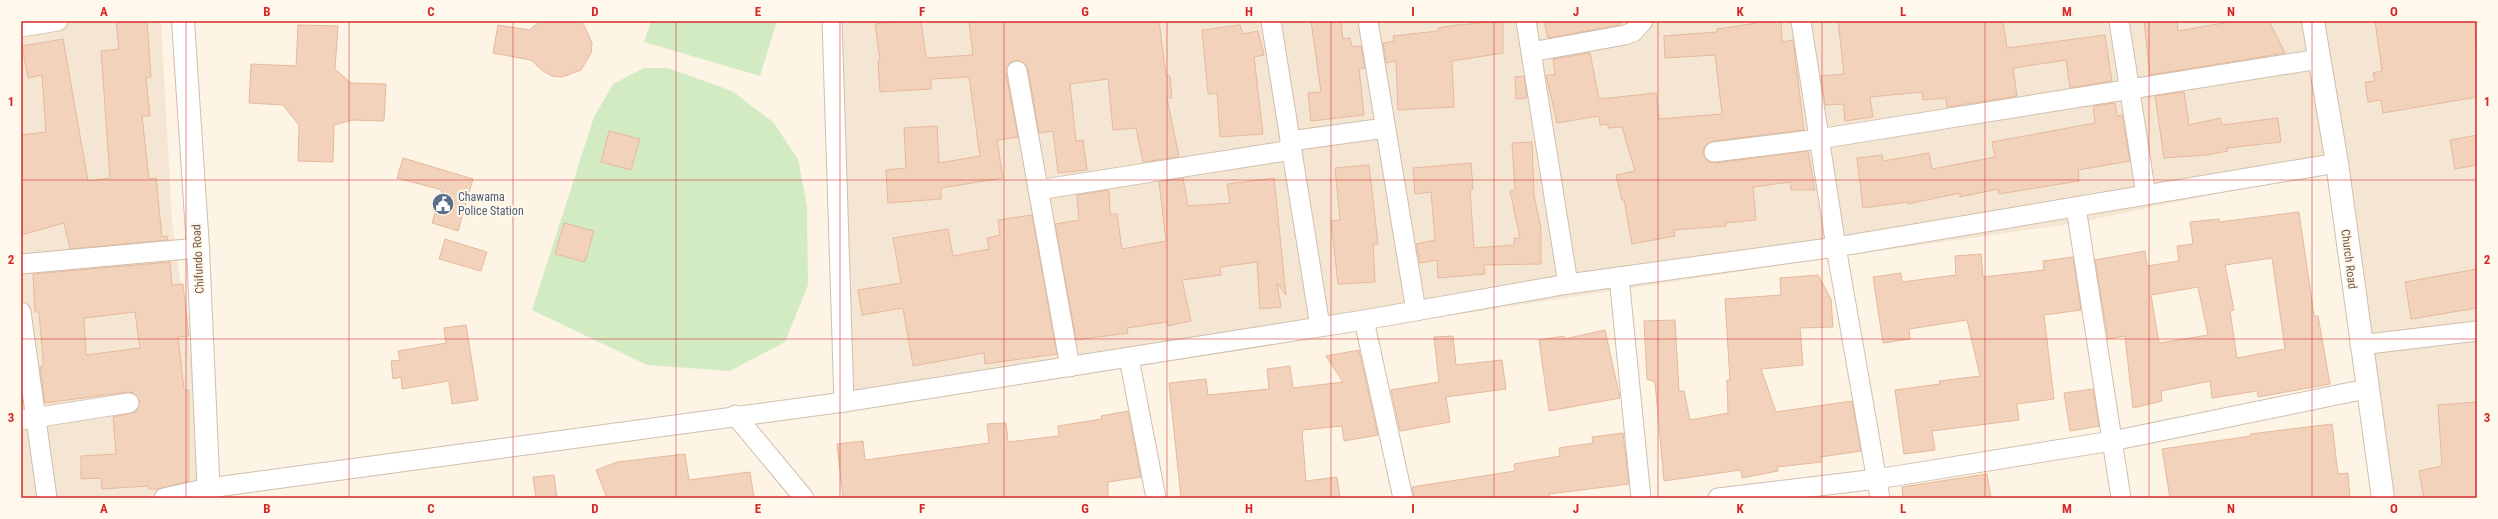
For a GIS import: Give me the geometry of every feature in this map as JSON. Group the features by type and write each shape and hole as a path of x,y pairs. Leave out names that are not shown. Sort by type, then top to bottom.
{"street":[{"path":"21,27 58,21"},
{"name":"Chifundo Road","path":"183,21 198,248 209,493"},
{"path":"832,21 844,402"},
{"path":"1271,21 1320,326"},
{"path":"1368,21 1416,311"},
{"path":"1526,21 1568,284"},
{"path":"1531,52 1625,35 1633,32 1642,21"},
{"path":"1801,21 1836,247 1880,498"},
{"path":"2119,21 2146,195"},
{"name":"Church Road","path":"2313,21 2336,163 2366,389 2383,498"},
{"path":"1714,152 1820,139 2319,59"},
{"path":"1017,71 1070,367"},
{"path":"1038,190 1385,128"},
{"path":"164,498 209,493 735,415 844,402 1364,320 1568,284 1836,247 2336,163"},
{"path":"2076,207 2120,498"},
{"path":"21,264 198,248"},
{"path":"1618,277 1641,498"},
{"path":"21,312 28,418 47,498"},
{"path":"1364,320 1403,498"},
{"path":"2360,345 2477,331"},
{"path":"1129,358 1156,498"},
{"path":"1718,498 1876,479 2112,441 2366,389"},
{"path":"28,418 129,403"},
{"path":"735,415 804,498"}],"shaded area":[{"path":"21,21 161,21 172,221 209,488 136,498 21,498"},
{"path":"839,21 2477,21 2477,498 2377,498 2331,175 2254,186 2076,223 1836,257 846,407"}],"green space":[{"path":"651,21 777,21 760,76 644,42"},
{"path":"644,68 668,68 732,91 773,122 798,159 807,206 808,285 785,342 730,371 647,365 532,310 594,117 613,84"}],"building":[{"path":"116,21 147,21 151,77 146,78 150,116 142,116 149,179 156,178 162,237 167,236 168,240 70,249 64,223 21,235 21,135 46,132 42,75 28,78 22,46 63,39 88,181 110,178 101,51 119,49"},
{"path":"541,21 580,21 584,25 592,43 591,53 581,70 562,77 552,76 543,71 531,60 493,53 498,25 529,30"},
{"path":"899,21 921,21 926,58 973,55 969,21 1159,21 1166,76 1170,76 1172,98 1167,98 1179,157 1143,162 1136,128 1113,130 1108,79 1070,84 1076,141 1083,140 1087,170 1058,173 1053,131 1039,133 1028,69 1025,64 1015,60 1010,63 1006,73 1018,137 997,140 1003,178 941,188 941,199 888,203 886,170 906,168 904,128 937,126 939,163 980,156 969,77 931,79 931,89 880,92 878,61 880,61 875,24"},
{"path":"1311,21 1341,21 1343,39 1350,38 1352,47 1361,46 1365,68 1359,69 1364,115 1311,121 1308,93 1321,92"},
{"path":"1503,21 1503,53 1452,61 1454,107 1398,110 1396,61 1386,63 1383,43 1394,41 1393,36 1438,31 1438,28 1457,25"},
{"path":"1544,21 1620,21 1620,25 1548,38"},
{"path":"1756,21 1781,21 1782,42 1793,40 1804,130 1713,141 1704,147 1703,154 1709,162 1715,163 1808,151 1815,190 1791,190 1790,182 1753,187 1756,220 1725,223 1726,226 1674,230 1675,236 1632,244 1624,200 1622,200 1616,175 1635,171 1622,127 1608,128 1608,124 1600,125 1599,116 1557,123 1546,75 1555,75 1553,59 1590,53 1599,99 1656,93 1659,119 1722,114 1715,55 1665,58 1664,36 1717,32 1717,29 1757,23"},
{"path":"1838,21 2003,21 2007,48 2105,35 2112,81 2070,88 2066,60 2013,68 2017,96 1947,107 1946,98 1923,100 1922,92 1870,97 1873,117 1845,121 1843,104 1825,105 1821,76 1844,74"},
{"path":"2144,21 2177,21 2178,31 2235,21 2269,21 2285,53 2150,75"},
{"path":"2375,21 2475,21 2477,97 2383,113 2381,100 2368,102 2365,82 2375,81 2373,73 2382,71"},
{"path":"298,25 338,26 335,69 351,83 386,84 384,121 352,120 334,125 333,162 298,161 299,125 283,105 249,103 251,64 296,66"},
{"path":"1240,25 1243,34 1258,31 1264,55 1254,57 1263,134 1220,137 1217,93 1208,94 1202,30"},
{"path":"1524,76 1527,98 1516,99 1515,77"},
{"path":"2184,92 2189,125 2220,118 2222,125 2278,118 2281,142 2227,148 2228,151 2207,155 2164,158 2155,96"},
{"path":"2115,103 2117,116 2122,115 2130,161 2078,170 2079,181 1999,194 1998,189 1960,197 1960,193 1908,204 1908,202 1863,208 1857,158 1882,155 1883,161 1929,153 1932,169 1995,157 1992,142 2095,123 2093,106"},
{"path":"609,131 640,139 631,170 601,162"},
{"path":"2477,135 2477,165 2455,169 2450,140"},
{"path":"1532,142 1534,196 1541,228 1541,264 1484,265 1485,274 1438,278 1437,260 1420,263 1416,244 1435,240 1431,192 1415,194 1413,168 1471,163 1473,189 1470,189 1474,248 1514,245 1514,238 1520,238 1510,191 1515,190 1512,143"},
{"path":"403,158 473,179 458,231 432,223 442,190 397,178"},
{"path":"1369,165 1378,244 1373,244 1375,282 1338,284 1331,221 1340,220 1335,168"},
{"path":"1183,178 1188,206 1230,203 1227,184 1274,178 1286,295 1277,283 1281,307 1260,309 1257,262 1220,267 1221,275 1182,280 1191,321 1168,326 1167,322 1127,328 1128,333 1076,340 1055,224 1079,220 1077,195 1109,190 1110,214 1117,214 1122,249 1166,241 1159,182"},
{"path":"2299,212 2314,316 2318,316 2330,384 2258,397 2257,391 2212,398 2210,381 2161,391 2162,401 2133,408 2125,336 2108,339 2095,260 2145,251 2147,266 2179,261 2177,246 2193,244 2190,222 2219,219 2219,222","holes":["2272,258 2285,349 2237,358 2230,311 2234,310 2225,265","2198,287 2208,335 2159,343 2151,295"]},
{"path":"1032,215 1057,354 985,364 984,353 913,366 903,308 862,315 858,290 901,283 893,238 948,229 953,256 989,249 987,238 1000,235 998,220"},
{"path":"564,223 594,231 585,262 555,254"},
{"path":"445,239 487,252 481,271 439,259"},
{"path":"1981,254 1983,277 2044,270 2043,261 2073,257 2081,310 2044,315 2054,399 2017,404 2019,420 1932,431 1935,450 1904,454 1895,390 1940,384 1939,381 1980,376 1967,320 1909,329 1910,339 1883,343 1873,277 1901,273 1902,282 1956,275 1955,256"},
{"path":"170,262 172,285 183,284 189,336 178,337 184,390 189,390 189,481 158,489 149,489 148,486 102,489 101,478 81,479 81,456 116,454 113,417 136,412 140,401 133,393 128,392 45,403 40,367 43,366 43,358 39,312 35,312 33,274","holes":["135,312 140,348 86,355 84,318"]},
{"path":"2477,269 2477,308 2411,319 2405,282"},
{"path":"1818,275 1831,299 1833,327 1800,328 1803,365 1761,369 1776,412 1852,401 1861,451 1820,457 1821,462 1777,467 1778,471 1742,478 1741,470 1664,481 1655,382 1647,379 1644,321 1675,320 1679,391 1684,391 1690,420 1728,413 1727,380 1730,380 1725,299 1781,295 1780,278"},
{"path":"466,325 478,400 452,404 449,381 402,389 401,377 393,379 391,361 400,360 398,351 446,343 444,328"},
{"path":"1605,330 1620,398 1549,411 1539,340 1564,336 1564,339"},
{"path":"1453,336 1456,365 1502,360 1506,389 1446,397 1450,422 1400,431 1391,390 1439,382 1434,337"},
{"path":"1359,350 1378,435 1344,441 1342,426 1302,430 1306,481 1337,477 1340,498 1181,498 1169,383 1206,379 1208,395 1269,389 1267,369 1290,366 1293,388 1343,382 1326,356"},
{"path":"2093,389 2099,426 2070,431 2064,393"},
{"path":"2477,402 2477,498 2424,498 2419,471 2442,466 2438,405"},
{"path":"1128,411 1141,477 1108,482 1108,498 843,498 837,444 863,441 865,460 989,443 987,424 1006,423 1008,442 1059,436 1058,426 1102,419 1101,416"},
{"path":"2332,424 2338,474 2348,473 2350,498 2170,498 2162,449 2251,436 2250,434"},
{"path":"1623,433 1629,484 1549,494 1550,498 1414,498 1412,487 1515,471 1514,464 1560,456 1559,448 1593,443 1592,437"},
{"path":"685,454 689,480 750,472 754,498 607,498 596,470 617,462"},
{"path":"1987,474 1991,498 1903,498 1902,487"},
{"path":"554,475 557,498 536,498 533,477"}],"place":[{"name":"Chawama Police Station","path":"443,204"}]}
